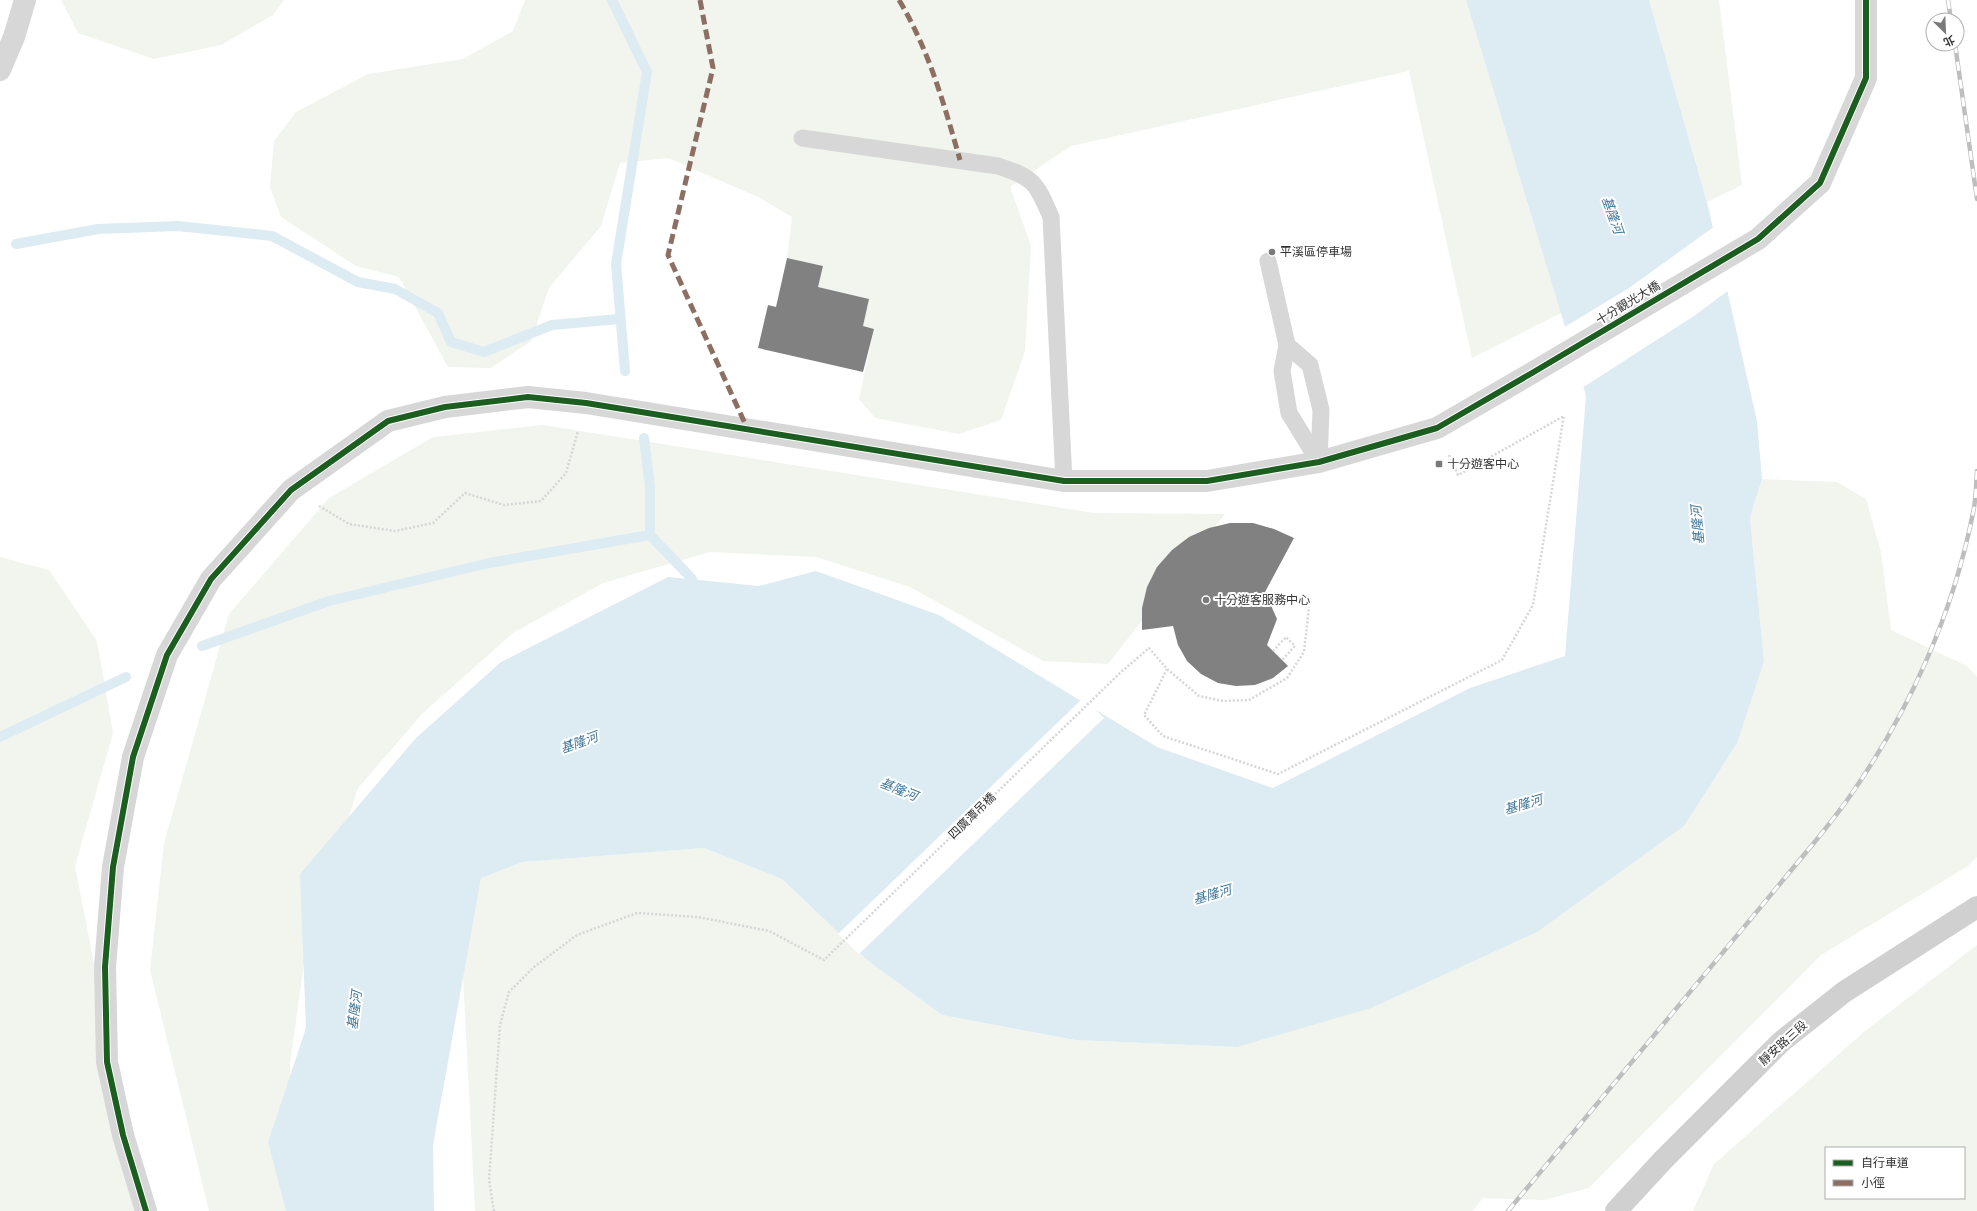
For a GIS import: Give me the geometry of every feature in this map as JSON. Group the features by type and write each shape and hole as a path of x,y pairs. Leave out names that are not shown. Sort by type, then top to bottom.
{"main road":[{"name":"靜安路三段","path":"1616,1211 1664,1159 1781,1042 1844,992 1977,907"}],"street":[{"path":"0,70 14,37 25,0"},
{"name":"十分觀光大橋","path":"146,1211 123,1135 107,1062 105,967 113,867 133,757 167,655 211,579 291,490 388,421 445,407 528,396 586,403 1064,481 1207,481 1319,462 1437,428 1758,239 1820,183 1866,78 1866,0"}],"lane":[{"path":"802,138 998,166 1020,173 1038,187 1051,217 1064,481"},
{"path":"1268,261 1288,345 1282,371 1288,414 1319,462"},
{"path":"1288,345 1310,365 1322,410 1319,462"}],"path":[{"path":"291,490 349,524 395,531 433,522 465,493 504,505 541,501 566,473 586,403"},
{"path":"1310,606 1304,652 1286,678 1249,700 1223,701 1199,696 1167,669 1144,715 1163,736 1278,774 1502,660 1532,605 1564,416 1458,475 1437,428"},
{"path":"1273,651 1286,638 1295,646 1282,660"}],"shaded area":[{"path":"61,0 284,0 273,15 221,45 154,59 78,33"},
{"path":"525,0 1466,0 1561,313 1472,358 1409,71 1071,146 1010,187 1031,246 1025,351 1001,420 959,434 875,418 859,399 874,329 863,326 869,299 818,287 823,266 787,258 792,217 758,197 668,158 620,163 601,226 549,288 531,341 491,368 448,367 399,277 356,266 281,217 270,187 274,141 296,112 368,74 463,59 513,31"},
{"path":"1649,0 1719,0 1742,185 1707,202"},
{"path":"543,425 1094,513 1225,514 1108,664 1043,661 910,587 816,557 710,552 603,583 513,633 423,713 358,788 304,963 290,1064 290,1211 209,1211 150,970 164,843 229,614 329,498 433,437"},
{"path":"1762,479 1837,482 1866,499 1881,552 1891,630 1967,666 1977,677 1977,857 1968,866 1821,955 1589,1188 1544,1200 1483,1198 1472,1211 475,1211 463,976 481,877 522,862 704,848 782,879 867,960 942,1015 1075,1040 1237,1047 1764,661 1750,518"},
{"path":"0,557 49,570 97,641 113,733 75,866 110,1045 155,1211 0,1211"},
{"path":"1977,945 1977,1211 1693,1211 1714,1164 1865,1031"}],"water":[{"name":"基隆河","path":"1466,0 1649,0 1707,202 1757,421 1762,479 1750,518 1764,661 1737,743 1684,826 1537,932 1371,1008 1237,1047 1075,1040 942,1015 867,960 782,879 704,848 522,862 481,878 433,1145 434,1211 286,1211 268,1142 306,1028 300,874 416,738 501,662 668,577 759,586 816,571 939,615 1157,747 1273,788 1470,688 1565,656 1586,396"}],"pier":[{"path":"1715,226 1729,290 1694,316 1582,388 1563,328 1629,288"},
{"path":"1082,699 1090,704 1104,718 859,954 838,934"}],"building":[{"path":"787,258 823,266 818,287 869,299 863,326 874,329 863,372 758,348 768,305 776,307"},
{"name":"十分遊客服務中心","path":"1230,523 1253,523 1274,529 1294,538 1265,592 1277,619 1267,645 1288,666 1273,678 1255,685 1236,686 1218,683 1201,674 1187,661 1178,645 1173,626 1142,630 1142,608 1147,587 1157,567 1172,550 1189,537 1209,528"}],"waterway":[{"path":"612,0 647,72 616,264 625,371"},
{"path":"16,244 98,229 178,226 272,236 358,282 395,289 438,313 451,342 484,352 552,325 619,319"},
{"path":"644,438 650,487 650,535 692,579 695,592"},
{"path":"202,646 329,601 489,563 650,535"},
{"path":"0,737 126,677"}],"railway":[{"path":"1948,0 1950,12"},
{"path":"1956,52 1977,199"},
{"path":"1508,1211 1813,844 1846,802 1871,764 1910,696 1941,625 1954,588 1964,551 1974,508 1977,471"}],"marked path":[{"path":"700,0 713,68 668,255 748,430"},
{"path":"899,0 919,38 935,78 960,160"}],"cycle path":[{"path":"146,1211 123,1135 107,1062 105,967 113,867 133,757 167,655 211,579 291,490 388,421 445,407 528,397 586,403 1064,481 1207,481 1319,462 1437,428 1758,239 1820,183 1866,78 1866,0"}],"place":[{"name":"平溪區停車場","path":"1272,252"},
{"name":"十分遊客中心","path":"1439,464"},
{"name":"十分遊客服務中心","path":"1206,600"}]}
